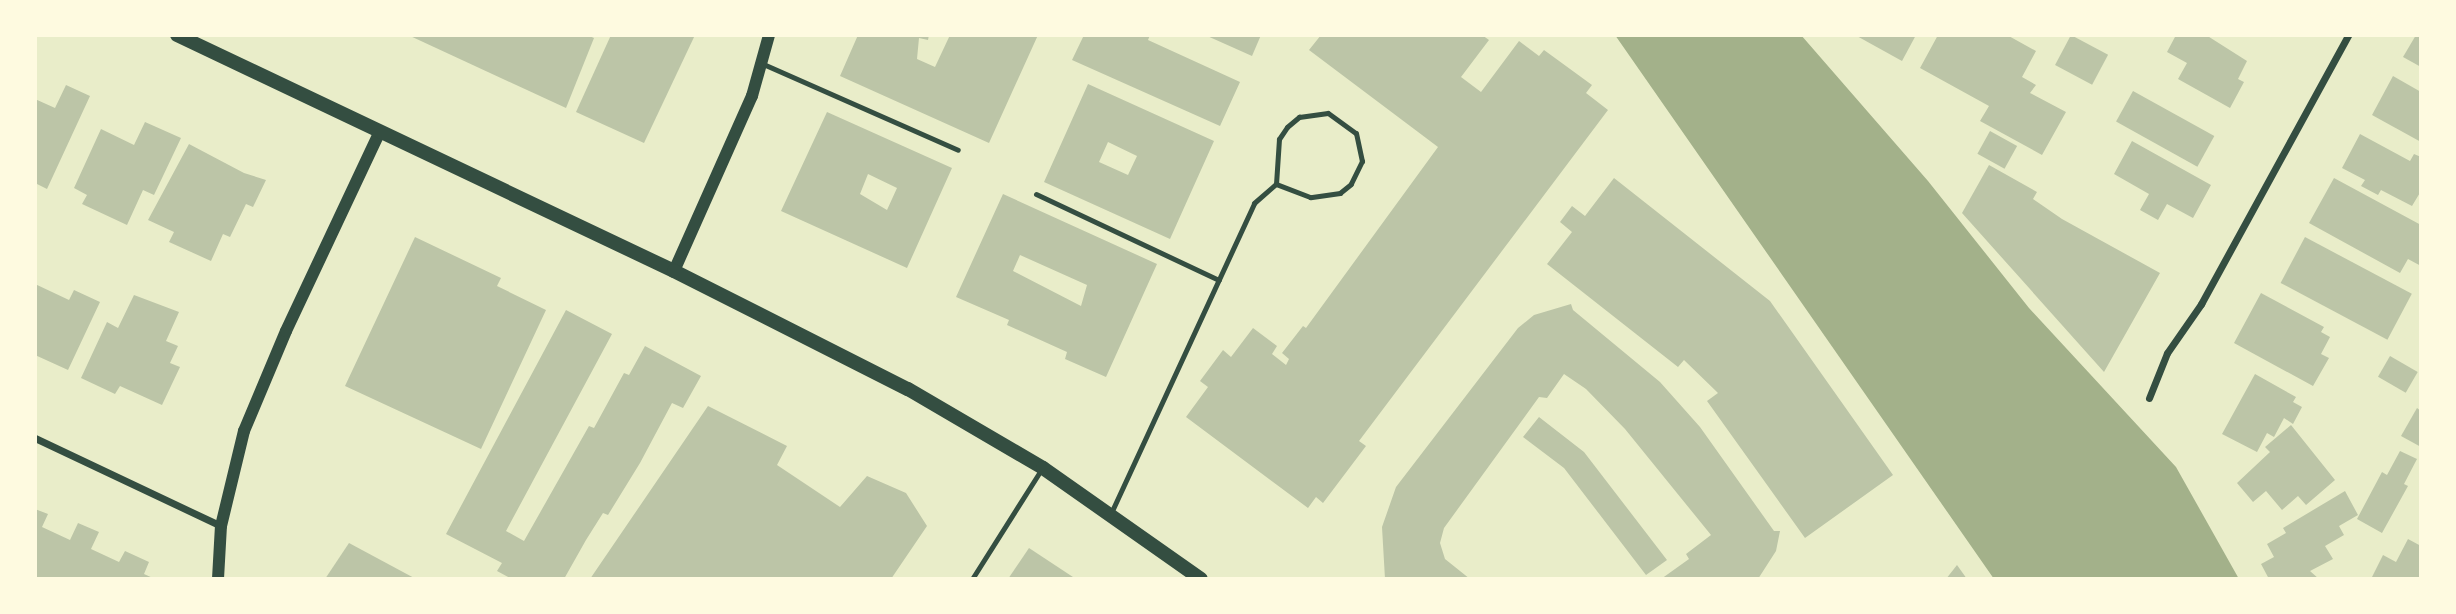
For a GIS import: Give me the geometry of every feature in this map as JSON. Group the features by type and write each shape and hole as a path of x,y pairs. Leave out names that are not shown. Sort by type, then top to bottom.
{"main road":[{"path":"177,35 674,271 908,389 1043,468 1111,513 1201,579"}],"street":[{"path":"674,271 752,96 769,35"},
{"path":"2149,398 2167,354 2201,304 2348,35"},
{"path":"218,579 221,526 230,478 255,402 379,133"},
{"path":"35,438 221,526"}],"lane":[{"path":"761,63 958,150"},
{"path":"1111,513 1254,203 1276,184 1279,139 1299,117 1328,113 1356,133 1362,161 1351,184 1340,193 1310,197 1276,184"},
{"path":"1036,194 1219,280"},
{"path":"972,579 1043,468"}],"shaded area":[{"path":"1615,35 1801,35 1928,181 2029,308 2176,467 2239,579 1994,579"}],"building":[{"path":"408,35 587,35 594,38 566,108"},
{"path":"611,35 695,35 644,143 576,112"},
{"path":"858,35 929,35 928,40 919,38 917,59 935,67 950,35 1038,35 989,143 840,76"},
{"path":"1084,35 1150,35 1148,40 1240,82 1220,126 1072,60"},
{"path":"1205,35 1261,35 1252,56"},
{"path":"1321,35 1482,35 1489,40 1461,77 1481,92 1519,41 1539,56 1544,50 1592,85 1586,93 1608,110 1359,441 1366,446 1323,503 1316,497 1308,508 1186,417 1208,387 1200,381 1223,350 1231,357 1253,328 1277,346 1272,354 1286,365 1289,359 1282,353 1303,326 1306,328 1438,147 1309,50"},
{"path":"1855,35 1916,35 1902,61"},
{"path":"1938,35 2007,35 2036,51 2022,77 2036,85 2030,93 2066,112 2042,155 1980,121 1989,106 1920,68"},
{"path":"2071,35 2108,55 2092,85 2055,65"},
{"path":"2176,35 2206,35 2247,61 2238,79 2244,82 2230,108 2178,79 2187,63 2167,52"},
{"path":"2416,35 2421,35 2421,67 2403,57"},
{"path":"2393,76 2421,92 2421,142 2372,115"},
{"path":"1088,84 1214,141 1170,239 1044,182","holes":["1108,142 1137,156 1128,175 1099,162"]},
{"path":"66,85 90,96 47,189 35,183 35,99 55,108"},
{"path":"2133,91 2214,136 2197,167 2116,122"},
{"path":"827,112 952,168 907,268 781,211","holes":["868,174 897,188 887,210 860,194"]},
{"path":"145,122 181,138 154,195 143,190 127,225 82,204 87,195 74,188 101,129 134,145"},
{"path":"1990,131 2017,146 2005,169 1977,154"},
{"path":"2360,134 2410,161 2414,154 2421,157 2421,191 2412,206 2381,190 2378,195 2361,186 2365,180 2342,168"},
{"path":"2132,141 2211,185 2193,218 2167,204 2158,220 2140,210 2149,194 2114,174"},
{"path":"189,144 244,173 266,180 253,207 246,204 230,237 223,234 211,261 169,242 174,232 148,220"},
{"path":"1989,165 2037,192 2033,199 2062,219 2160,273 2104,372 1962,213"},
{"path":"1614,178 1770,301 1893,475 1805,538 1707,401 1718,393 1684,360 1678,367 1547,264 1572,232 1560,222 1572,206 1585,216"},
{"path":"2334,178 2421,225 2421,266 2408,259 2400,273 2309,223"},
{"path":"1003,194 1157,264 1106,377 1065,359 1067,352 1007,325 1009,320 956,297","holes":["1020,255 1087,285 1081,306 1013,271"]},
{"path":"415,237 501,278 497,286 546,310 481,449 345,386"},
{"path":"2305,237 2412,294 2387,340 2281,283"},
{"path":"35,284 69,300 74,290 100,302 68,370 35,355"},
{"path":"2261,293 2324,327 2321,332 2330,337 2321,354 2329,358 2313,386 2234,343"},
{"path":"134,295 179,312 166,341 178,346 170,363 180,367 162,405 120,386 115,394 81,378 107,322 118,328"},
{"path":"1571,304 1573,310 1660,382 1700,427 1774,531 1780,531 1776,551 1758,579 1661,579 1689,559 1686,554 1711,535 1625,429 1586,389 1564,374 1547,398 1539,397 1444,528 1440,543 1445,559 1470,579 1385,579 1382,527 1396,487 1518,328 1534,315"},
{"path":"566,310 612,334 506,531 524,541 589,426 594,428 624,373 629,375 645,346 701,376 683,408 672,403 640,463 608,515 603,513 564,579 512,579 497,571 502,563 446,534"},
{"path":"2390,356 2418,372 2406,393 2378,377"},
{"path":"2255,374 2296,397 2293,402 2302,407 2293,424 2284,418 2274,437 2267,433 2257,452 2222,434"},
{"path":"708,406 787,446 777,465 840,507 867,476 906,493 927,526 891,579 590,579"},
{"path":"2417,408 2421,411 2421,447 2401,436"},
{"path":"1539,417 1584,452 1667,560 1646,575 1564,468 1523,437"},
{"path":"2291,425 2335,480 2306,505 2298,496 2282,510 2266,491 2253,502 2237,483 2270,452 2265,447"},
{"path":"2400,451 2417,459 2404,484 2408,486 2382,533 2357,519 2382,472 2387,475"},
{"path":"2345,491 2358,515 2339,526 2344,535 2325,546 2333,559 2310,571 2319,579 2269,579 2261,564 2274,557 2267,544 2286,533 2283,528"},
{"path":"35,509 48,514 42,527 70,540 78,523 99,532 91,549 119,562 125,551 149,562 144,574 155,579 35,579"},
{"path":"2408,539 2421,546 2421,579 2371,579 2383,555 2396,562"},
{"path":"349,543 416,579 325,579"},
{"path":"1029,548 1076,579 1008,579"},
{"path":"1957,565 1967,579 1946,579"}]}
